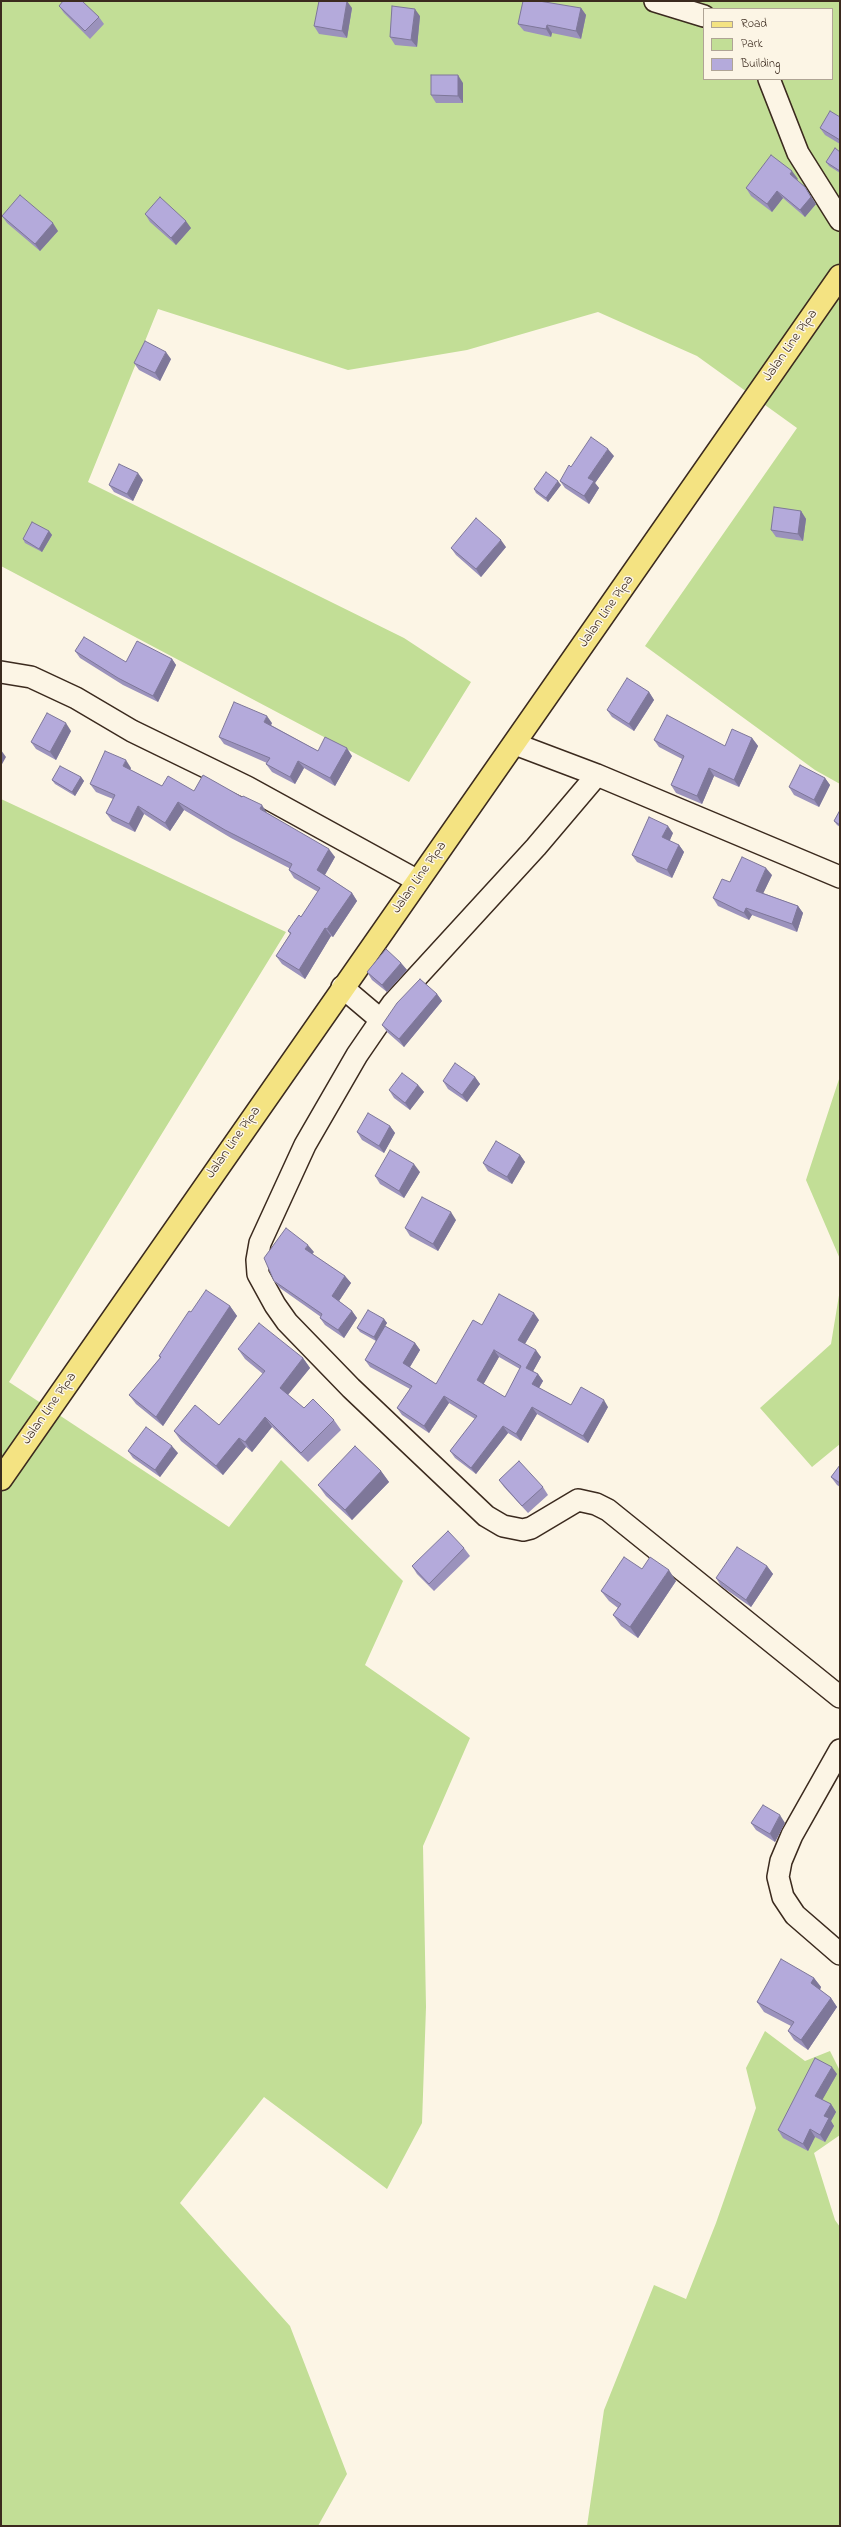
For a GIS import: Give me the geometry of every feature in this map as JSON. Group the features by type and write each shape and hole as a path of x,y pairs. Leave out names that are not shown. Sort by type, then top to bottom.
{"main road":[{"name":"Jalan Line Pipa","path":"1,1479 342,987 515,744 840,276"}],"street":[{"path":"656,1 703,16"},
{"path":"768,80 798,153 840,220"},
{"path":"1,672 31,677 76,698 132,731 247,787 418,881"},
{"path":"515,744 597,775 840,877"},
{"path":"597,775 531,853 393,1003 381,1020 358,1055 305,1146 260,1243 256,1260 258,1274 275,1305 287,1322 351,1388 486,1516 503,1526 523,1530 531,1528 578,1500 596,1504 608,1510 840,1697"},
{"path":"342,987 381,1020"},
{"path":"840,1750 792,1835 781,1861 778,1878 783,1897 795,1915 840,1954"}],"green space":[{"path":"1,1 840,1 840,784 815,770 645,646 797,428 697,356 598,312 467,350 348,370 158,309 88,482 404,638 471,682 409,782 1,566"},
{"path":"1,799 286,932 9,1382 229,1527 281,1460 403,1581 365,1665 470,1738 423,1846 426,2007 422,2123 387,2189 264,2097 180,2203 290,2326 347,2474 318,2526 1,2526"},
{"path":"840,1076 840,1259 806,1180"},
{"path":"840,1289 840,1444 812,1467 760,1408 831,1344"},
{"path":"765,2031 805,2061 830,2051 840,2071 840,2135 814,2153 835,2220 840,2227 840,2526 587,2526 604,2410 654,2285 686,2299 716,2223 756,2108 746,2068"}],"building":[{"path":"63,1 82,1 99,17 85,31 59,6"},
{"path":"319,1 347,1 342,31 314,26"},
{"path":"523,1 539,1 581,8 576,31 547,25 546,29 518,24"},
{"path":"392,6 415,9 411,40 390,37"},
{"path":"431,75 458,75 458,96 431,95"},
{"path":"830,111 840,117 840,140 820,128"},
{"path":"835,148 840,152 840,171 826,162"},
{"path":"771,155 792,171 790,174 805,187 811,197 800,210 777,191 767,204 746,188"},
{"path":"20,195 53,223 35,244 2,216"},
{"path":"160,197 186,221 171,238 145,214"},
{"path":"145,341 166,352 155,373 134,363"},
{"path":"591,437 608,449 588,478 594,481 584,496 560,481 569,465 571,467"},
{"path":"119,464 138,473 127,494 109,485"},
{"path":"546,472 558,481 546,498 534,489"},
{"path":"774,507 801,511 798,534 771,530"},
{"path":"476,518 501,540 476,569 451,548"},
{"path":"32,522 49,531 39,549 23,539"},
{"path":"84,637 126,662 137,641 172,659 153,696 118,678 75,651"},
{"path":"627,678 649,692 629,724 607,710"},
{"path":"234,702 267,716 264,722 318,751 325,737 347,748 330,778 298,761 290,777 266,764 270,758 219,737"},
{"path":"47,713 66,723 50,752 31,742"},
{"path":"667,715 725,746 732,729 752,738 734,780 709,768 697,796 671,785 684,756 654,740"},
{"path":"105,751 126,760 123,766 162,786 168,776 194,791 203,775 242,797 243,796 262,805 260,809 329,849 317,870 352,893 327,929 325,928 299,970 276,956 291,933 288,931 299,915 301,917 320,888 289,870 292,864 225,830 178,802 165,823 138,806 129,824 106,813 115,795 90,784"},
{"path":"800,765 825,778 814,800 789,787"},
{"path":"60,766 81,777 72,792 52,780"},
{"path":"840,810 840,825 834,821"},
{"path":"649,817 668,826 662,837 679,845 667,870 632,855"},
{"path":"742,857 766,868 756,891 798,906 792,924 746,908 744,913 713,898 722,879 730,882"},
{"path":"386,949 401,963 382,985 367,972"},
{"path":"420,979 437,994 399,1039 382,1025 397,1003"},
{"path":"455,1063 475,1077 462,1095 443,1081"},
{"path":"402,1073 418,1085 405,1103 389,1090"},
{"path":"368,1113 390,1126 379,1146 357,1132"},
{"path":"496,1141 520,1155 507,1177 483,1163"},
{"path":"390,1150 414,1164 399,1191 375,1176"},
{"path":"422,1197 451,1212 433,1244 405,1228"},
{"path":"286,1228 308,1245 305,1249 345,1276 332,1296 352,1311 338,1330 320,1318 322,1314 274,1281 264,1258"},
{"path":"206,1290 230,1306 156,1417 129,1395 161,1357 159,1356 189,1311 191,1312"},
{"path":"499,1294 534,1313 518,1340 536,1350 526,1368 538,1374 532,1384 571,1405 581,1387 604,1400 583,1436 532,1407 516,1434 503,1426 471,1468 450,1451 477,1416 444,1396 424,1426 397,1408 412,1386 365,1360 385,1326 415,1343 403,1363 436,1384 473,1320 482,1325","holes":["494,1350 521,1366 505,1397 477,1380"]},
{"path":"368,1310 384,1319 374,1337 357,1328"},
{"path":"259,1323 303,1358 280,1388 304,1408 313,1399 334,1420 301,1453 265,1417 245,1442 239,1438 216,1466 174,1431 195,1405 219,1425 265,1371 238,1349"},
{"path":"146,1427 172,1446 155,1470 128,1451"},
{"path":"355,1446 381,1471 345,1510 318,1485"},
{"path":"519,1461 543,1487 522,1506 499,1480"},
{"path":"840,1465 840,1483 831,1477"},
{"path":"448,1531 464,1548 429,1584 412,1566"},
{"path":"737,1547 767,1566 746,1600 716,1578"},
{"path":"624,1557 642,1569 650,1557 669,1570 630,1627 613,1615 621,1604 601,1591"},
{"path":"763,1805 780,1815 770,1834 751,1823"},
{"path":"781,1959 814,1978 811,1983 831,1998 801,2040 788,2031 794,2022 757,2002"},
{"path":"815,2058 832,2067 815,2096 831,2104 824,2116 829,2118 820,2135 810,2129 803,2144 778,2130"}]}
